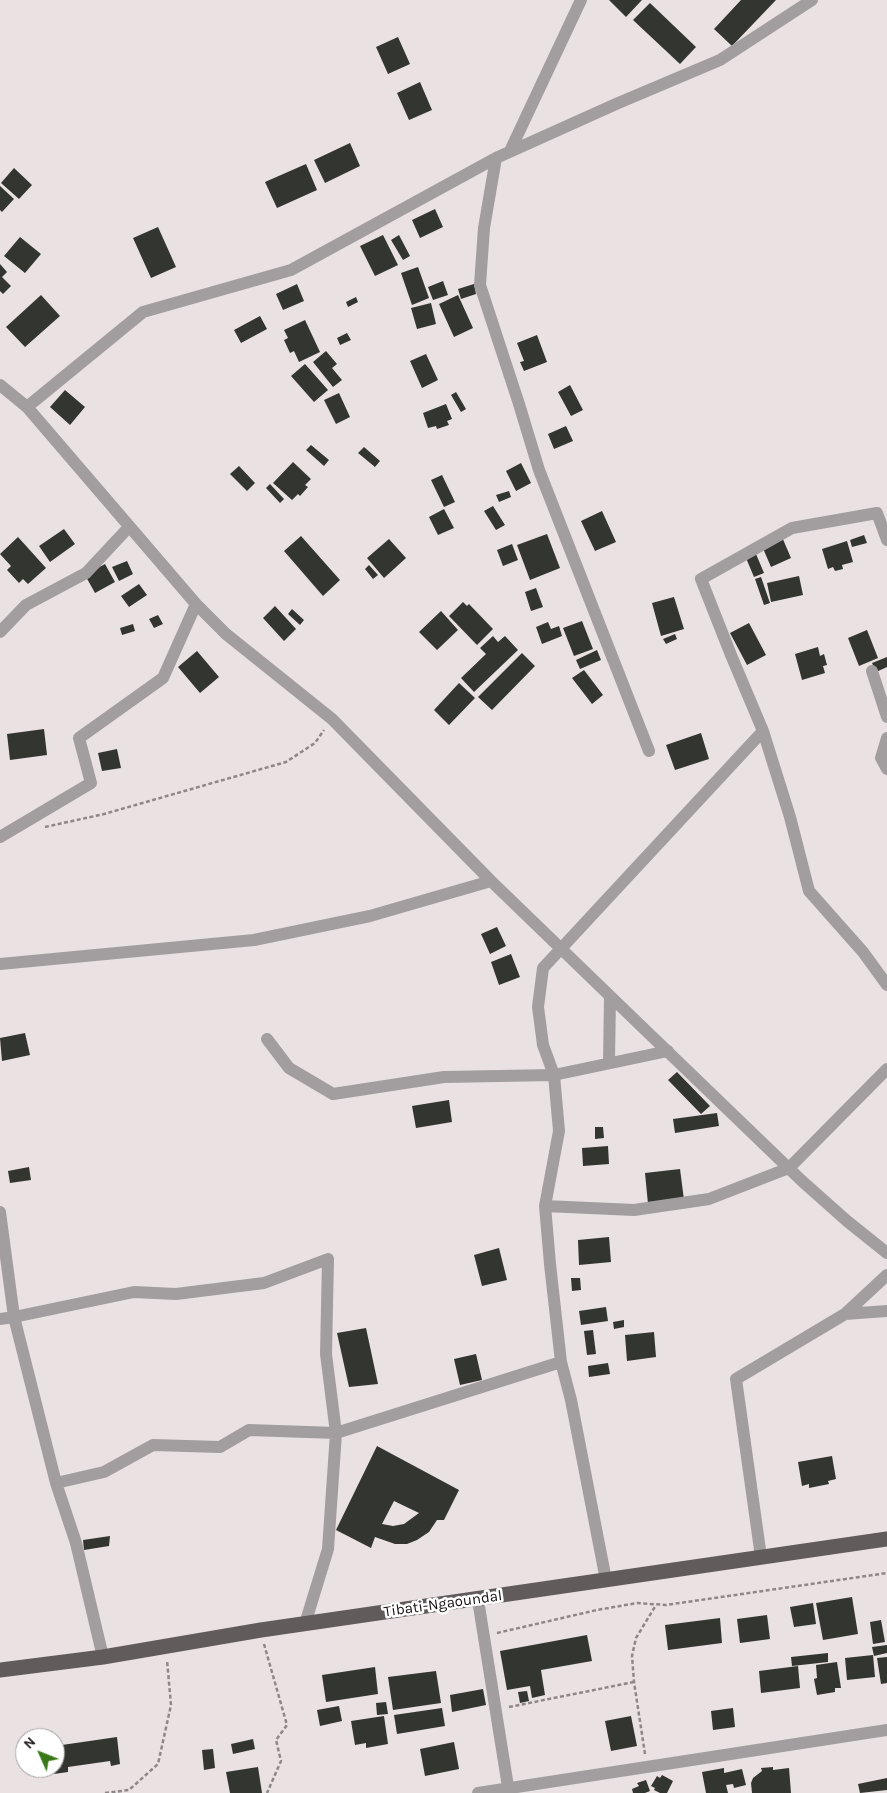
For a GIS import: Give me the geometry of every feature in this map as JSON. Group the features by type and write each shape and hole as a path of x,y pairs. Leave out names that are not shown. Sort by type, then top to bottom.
{"highway":[{"name":"Tibati-Ngaoundal","path":"0,1670 103,1657 261,1630 478,1600 887,1539"}],"street":[{"path":"510,151 581,0"},
{"path":"27,407 143,312 291,270 510,151 720,60 812,0"},
{"path":"496,158 484,228 480,285 520,404 539,470 649,751"},
{"path":"0,385 27,407 196,604 226,634 332,719 491,881 561,949 789,1168 846,1221 887,1253"},
{"path":"887,540 877,513 792,528 701,578 730,655 763,731 790,817 809,891 863,952 887,985"},
{"path":"0,632 26,605 86,573 129,527"},
{"path":"0,838 91,783 79,738 163,678 196,604"},
{"path":"872,671 887,717"},
{"path":"606,1580 571,1400 561,1362 544,1206 559,1131 554,1075 543,1045 538,1007 543,968 763,731"},
{"path":"887,738 880,758 887,769"},
{"path":"0,964 254,940 370,916 491,881"},
{"path":"609,1063 610,996"},
{"path":"267,1039 288,1068 333,1094 444,1077 554,1075 668,1051"},
{"path":"544,1206 634,1210 709,1199 789,1168 887,1069"},
{"path":"0,1212 14,1318 56,1483 76,1543 103,1657"},
{"path":"0,1319 14,1318 134,1292 176,1294 264,1283 328,1259 326,1354 336,1433 328,1549 305,1624"},
{"path":"761,1557 736,1379 845,1314 887,1276"},
{"path":"845,1314 887,1311"},
{"path":"56,1483 104,1472 153,1445 220,1447 248,1430 336,1433 561,1362"},
{"path":"478,1600 509,1791"},
{"path":"478,1793 509,1791 647,1767 887,1730"}],"path":[{"path":"43,828 104,814 286,762 315,743 332,719"},
{"path":"484,1636 597,1610 637,1603 666,1605 887,1573"},
{"path":"647,1767 632,1656 636,1638 656,1605"},
{"path":"261,1630 287,1725 276,1740 280,1761 267,1793"},
{"path":"105,1793 129,1790 158,1764 171,1705 165,1645"},
{"path":"496,1710 634,1682"}],"building":[{"path":"609,0 642,0 626,17"},
{"path":"741,0 776,0 732,46 714,29"},
{"path":"650,3 696,47 680,64 633,20"},
{"path":"398,37 410,64 388,74 376,47"},
{"path":"420,82 432,110 409,120 397,93"},
{"path":"350,143 360,166 325,183 314,160"},
{"path":"306,164 317,190 277,208 265,182"},
{"path":"14,168 32,185 19,199 1,183"},
{"path":"0,186 14,199 2,212 0,210"},
{"path":"435,209 443,227 420,238 412,220"},
{"path":"158,227 176,267 151,278 133,238"},
{"path":"383,235 398,265 375,276 360,246"},
{"path":"399,235 410,256 403,260 391,240"},
{"path":"20,237 41,254 25,273 4,256"},
{"path":"0,264 7,272 2,277 11,286 3,294 0,291"},
{"path":"418,267 429,298 412,305 401,273"},
{"path":"443,281 448,295 433,300 428,287"},
{"path":"297,284 304,301 283,310 276,294"},
{"path":"474,284 476,294 461,299 458,289"},
{"path":"41,295 60,316 25,347 6,327"},
{"path":"458,295 473,328 454,337 439,304"},
{"path":"356,297 358,302 348,307 346,302"},
{"path":"431,303 436,324 417,329 411,308"},
{"path":"260,316 267,329 241,343 234,330"},
{"path":"305,320 320,352 299,362 294,351 290,353 284,340 288,338 284,330"},
{"path":"347,333 351,340 340,345 337,338"},
{"path":"537,335 547,362 524,371 520,362 524,361 517,343"},
{"path":"326,351 337,364 332,368 342,380 333,387 313,362"},
{"path":"426,354 438,380 422,388 410,361"},
{"path":"305,364 328,390 314,402 291,376"},
{"path":"570,385 583,410 571,416 558,392"},
{"path":"65,390 85,407 70,425 50,407"},
{"path":"456,392 466,409 461,412 451,395"},
{"path":"339,393 350,417 336,424 324,400"},
{"path":"446,404 452,419 447,421 449,425 437,429 436,426 428,428 423,413"},
{"path":"566,426 573,441 554,449 548,434"},
{"path":"311,445 329,460 324,466 306,450"},
{"path":"364,447 380,461 375,467 358,453"},
{"path":"293,462 311,479 305,485 308,487 300,496 298,494 292,500 273,483"},
{"path":"521,463 531,483 516,491 506,471"},
{"path":"239,466 255,483 247,491 230,474"},
{"path":"442,475 455,502 444,507 431,480"},
{"path":"270,484 284,499 280,503 266,488"},
{"path":"509,491 511,497 499,502 496,495"},
{"path":"493,506 505,525 496,530 484,511"},
{"path":"444,509 454,528 438,535 429,517"},
{"path":"602,511 616,542 595,551 581,521"},
{"path":"64,529 75,544 50,562 39,546"},
{"path":"547,534 560,568 530,580 517,545"},
{"path":"864,535 867,543 852,547 850,540"},
{"path":"301,536 340,580 323,596 284,551"},
{"path":"18,537 46,568 28,584 23,579 19,583 7,570 11,566 0,554"},
{"path":"782,537 791,558 771,567 762,546"},
{"path":"389,539 406,558 384,578 367,558"},
{"path":"847,541 853,562 842,565 843,569 835,571 833,567 828,569 822,549"},
{"path":"512,544 518,560 503,566 497,550"},
{"path":"756,554 764,573 754,577 746,558"},
{"path":"127,561 133,574 119,581 112,567"},
{"path":"105,564 115,582 95,593 85,575"},
{"path":"369,565 378,575 373,579 365,569"},
{"path":"799,576 803,595 771,602 767,583"},
{"path":"761,577 770,603 764,605 755,579"},
{"path":"139,584 147,595 129,607 121,596"},
{"path":"536,588 543,607 531,611 525,592"},
{"path":"674,597 684,629 661,636 652,603"},
{"path":"463,602 467,606 469,604 493,629 477,645 449,616"},
{"path":"275,606 296,629 284,641 263,618"},
{"path":"292,609 304,620 300,625 288,614"},
{"path":"441,611 458,630 437,650 419,632"},
{"path":"158,615 163,624 154,628 149,619"},
{"path":"582,621 593,649 574,656 563,628"},
{"path":"548,622 551,629 559,626 562,636 542,644 536,627"},
{"path":"749,623 766,655 747,665 730,633"},
{"path":"133,624 135,631 122,635 120,628"},
{"path":"867,630 878,658 859,666 848,638"},
{"path":"675,634 677,639 666,644 663,639"},
{"path":"493,636 498,642 505,636 518,650 474,692 461,678 486,654 480,648"},
{"path":"818,647 820,656 824,654 827,665 823,666 825,673 802,680 795,654"},
{"path":"597,650 601,660 580,669 576,660"},
{"path":"197,651 219,677 200,693 178,667"},
{"path":"522,653 535,666 492,710 478,697"},
{"path":"887,657 887,667 876,672 872,663"},
{"path":"584,670 603,695 592,704 572,678"},
{"path":"459,683 475,698 449,725 434,710"},
{"path":"44,729 47,755 10,760 7,734"},
{"path":"701,733 709,759 675,770 666,745"},
{"path":"117,749 121,768 102,771 98,753"},
{"path":"497,927 506,946 490,954 481,934"},
{"path":"511,954 520,977 499,985 491,962"},
{"path":"25,1033 30,1055 2,1061 0,1038"},
{"path":"677,1072 710,1106 701,1114 668,1080"},
{"path":"449,1100 452,1122 416,1128 412,1106"},
{"path":"717,1113 719,1126 675,1133 673,1119"},
{"path":"595,1127 603,1127 604,1138 595,1139"},
{"path":"608,1146 609,1164 583,1166 582,1148"},
{"path":"29,1167 31,1180 10,1183 8,1171"},
{"path":"680,1169 684,1200 648,1204 645,1173"},
{"path":"609,1237 611,1262 579,1265 578,1240"},
{"path":"499,1248 507,1280 482,1286 474,1255"},
{"path":"571,1278 580,1278 581,1290 572,1291"},
{"path":"606,1307 608,1321 581,1325 579,1311"},
{"path":"624,1320 624,1327 614,1329 613,1322"},
{"path":"366,1328 378,1384 349,1387 337,1333"},
{"path":"593,1330 596,1354 587,1355 584,1331"},
{"path":"654,1332 656,1357 627,1361 625,1335"},
{"path":"476,1354 482,1380 460,1385 454,1359"},
{"path":"608,1363 610,1374 589,1377 588,1366"},
{"path":"377,1446 459,1490 444,1520 437,1520 429,1532 407,1544 395,1544 375,1537 371,1548 336,1530","holes":["394,1501 419,1513 404,1524 393,1526 382,1524"]},
{"path":"832,1456 836,1479 828,1481 829,1484 809,1488 809,1484 802,1486 798,1462"},
{"path":"110,1536 109,1546 84,1550 83,1540"},
{"path":"852,1597 858,1634 823,1640 816,1603"},
{"path":"813,1603 816,1624 794,1627 790,1607"},
{"path":"767,1615 770,1639 740,1643 737,1619"},
{"path":"720,1618 722,1643 668,1650 665,1625"},
{"path":"881,1620 885,1642 873,1644 870,1622"},
{"path":"587,1635 592,1661 541,1670 545,1695 532,1698 530,1686 507,1690 500,1651"},
{"path":"887,1645 887,1653 874,1656 872,1647"},
{"path":"828,1653 828,1662 792,1666 791,1657"},
{"path":"873,1655 875,1677 847,1680 845,1658"},
{"path":"887,1657 887,1683 881,1684 877,1658"},
{"path":"837,1662 841,1688 835,1688 835,1692 817,1695 814,1679 817,1678 816,1665"},
{"path":"798,1666 800,1688 761,1693 759,1671"},
{"path":"375,1667 378,1694 326,1702 322,1675"},
{"path":"436,1671 441,1703 393,1710 388,1677"},
{"path":"483,1689 486,1705 452,1712 450,1695"},
{"path":"527,1691 529,1701 520,1703 518,1692"},
{"path":"386,1702 388,1714 377,1715 376,1703"},
{"path":"339,1706 342,1721 320,1726 317,1710"},
{"path":"442,1708 445,1726 397,1734 394,1715"},
{"path":"733,1708 735,1727 713,1730 711,1711"},
{"path":"384,1716 388,1744 366,1748 366,1743 355,1745 351,1721"},
{"path":"631,1716 637,1746 611,1751 605,1721"},
{"path":"117,1737 120,1764 111,1766 110,1761 68,1767 68,1772 65,1772 65,1745"},
{"path":"253,1739 255,1749 233,1754 231,1744"},
{"path":"454,1742 459,1769 425,1776 420,1749"},
{"path":"213,1749 215,1768 204,1770 202,1750"},
{"path":"258,1767 262,1793 230,1793 226,1772"},
{"path":"773,1767 773,1770 789,1768 791,1793 752,1793 751,1783 753,1778 762,1771 761,1768"},
{"path":"724,1768 724,1773 742,1769 746,1785 734,1788 733,1784 726,1785 728,1793 706,1793 702,1772"},
{"path":"662,1775 673,1781 667,1793 660,1793 651,1786 657,1776 660,1778"},
{"path":"887,1778 887,1790 860,1793 858,1784"},
{"path":"646,1780 650,1791 633,1793 632,1789 639,1786 637,1783"}]}
